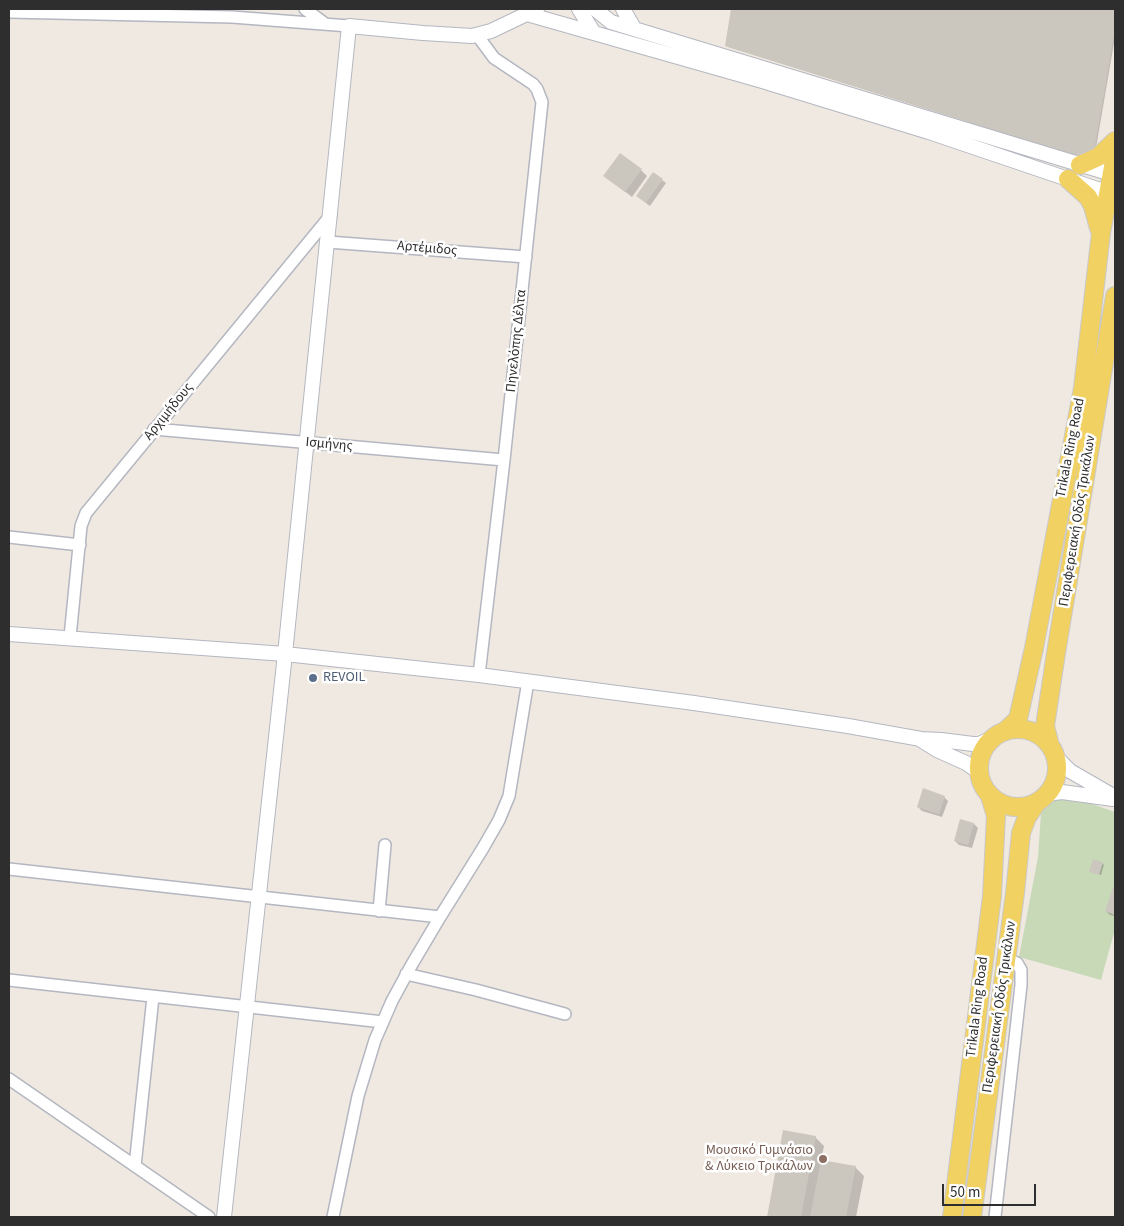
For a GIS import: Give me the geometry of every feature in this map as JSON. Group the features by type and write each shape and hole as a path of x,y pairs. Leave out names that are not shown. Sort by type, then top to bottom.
{"main road":[{"path":"1080,165 1098,158 1115,141"},
{"name":"Trikala Ring Road","path":"998,735 1018,719 1034,648 1083,388 1100,233 1112,194 1115,156"},
{"path":"1068,180 1088,197 1093,206 1100,233"},
{"name":"Περιφερειακή Οδός Τρικάλων","path":"1052,750 1045,726 1115,296"},
{"path":"1012,730 1033,732 1042,738 1052,750 1057,765 1053,786 1042,798 1029,806 1008,806 998,802 983,787 979,772 981,756 985,746 998,735 1012,730"},
{"name":"Trikala Ring Road","path":"952,1217 992,896 996,816 990,796"},
{"name":"Περιφερειακή Οδός Τρικάλων","path":"972,1217 1006,959 1020,833 1027,817 1042,798"}],"street":[{"path":"305,9 325,24"},
{"path":"580,9 594,32"},
{"path":"595,9 611,22 1113,174"},
{"path":"623,9 634,28"},
{"path":"9,12 232,17 462,36 477,35 500,27 532,11 594,32 929,132 1112,194"},
{"path":"224,1217 350,26"},
{"name":"Πηνελόπης Δέλτα","path":"477,35 494,58 533,84 540,96 541,115 479,675"},
{"name":"Αρχιμήδους","path":"70,637 82,526 86,513 331,214"},
{"name":"Αρτέμιδος","path":"328,242 526,257"},
{"name":"Ισμήνης","path":"154,430 504,460"},
{"path":"9,536 80,545"},
{"path":"9,634 285,654 479,675 694,702 920,739 979,744 998,735"},
{"path":"333,1217 358,1096 370,1053 406,974 484,848 509,796 528,681"},
{"path":"920,739 937,750 966,763 979,772"},
{"path":"1052,750 1070,771 1115,798"},
{"path":"1042,798 1062,792 1115,798"},
{"path":"380,911 385,845"},
{"path":"9,869 440,917"},
{"path":"996,1217 1021,985 1021,970 1017,963 1006,959"},
{"path":"406,974 476,990 565,1014"},
{"path":"9,980 383,1022"},
{"path":"134,1166 153,997"},
{"path":"9,1079 209,1217"}],"green space":[{"path":"1066,795 1115,812 1115,929 1101,980 1019,957 1038,857 1041,813 1046,804"}],"building":[{"path":"731,9 1115,9 1115,29 1094,152 1085,158 725,46"},
{"path":"620,153 642,169 625,192 603,176"},
{"path":"653,172 663,179 646,203 636,196"},
{"path":"923,788 945,796 939,814 917,807"},
{"path":"960,819 974,823 968,845 954,841"},
{"path":"1093,859 1103,862 1099,875 1089,872"},
{"path":"1113,887 1115,888 1115,915 1105,911"},
{"path":"783,1130 816,1136 801,1217 767,1217"},
{"path":"821,1160 856,1166 846,1217 810,1217"}],"place":[{"name":"REVOIL","path":"313,678"},
{"name":"Μουσικό Γυμνάσιο & Λύκειο Τρικάλων","path":"823,1159"}]}
